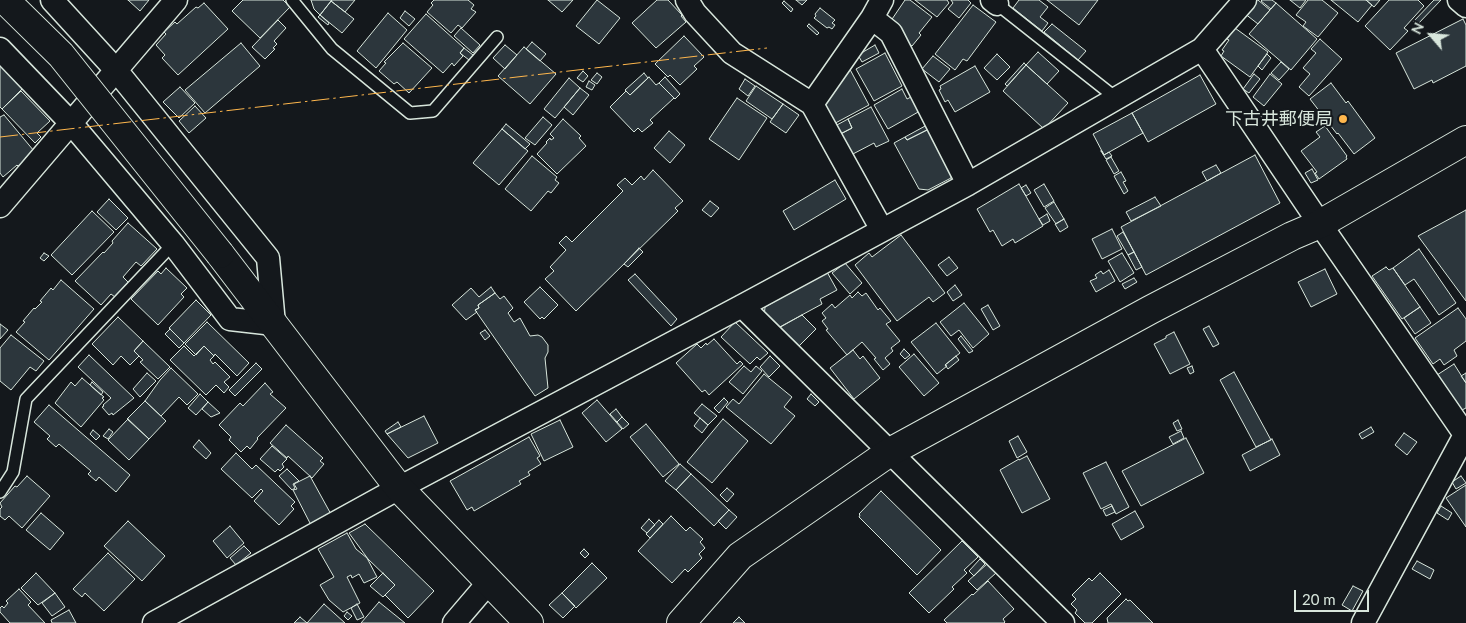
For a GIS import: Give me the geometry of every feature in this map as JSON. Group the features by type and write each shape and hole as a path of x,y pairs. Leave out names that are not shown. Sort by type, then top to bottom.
{"street":[{"path":"5,0 61,55 220,254 400,488 529,623"},
{"path":"52,0 116,70 268,258 274,324"},
{"path":"0,206 176,0"},
{"path":"687,0 695,13 732,53 812,104 882,230"},
{"path":"154,623 400,488 968,184 1202,49 1244,0"},
{"path":"1459,0 1466,6"},
{"path":"812,104 877,9 968,184"},
{"path":"0,49 71,123 173,244 230,319 274,324"},
{"path":"1202,49 1465,434 1363,623"},
{"path":"681,623 740,556 890,452 1150,310 1292,236 1320,224 1466,140"},
{"path":"742,306 1063,623"},
{"path":"454,623 489,582"}],"lane":[{"path":"292,0 332,49 410,114 433,111 497,37"},
{"path":"994,2 1116,98"},
{"path":"0,492 13,472 26,399 173,244"}],"building":[{"path":"128,0 149,0 140,11"},
{"path":"243,0 283,0 290,7 260,38 232,11"},
{"path":"311,0 332,0 320,15 314,9"},
{"path":"332,0 355,0 345,12"},
{"path":"434,0 468,0 474,5 471,9 476,12 462,28 458,25 451,33 427,12 433,5 431,3"},
{"path":"548,0 573,0 562,12"},
{"path":"597,0 620,18 599,44 576,26"},
{"path":"657,0 668,0 686,22 656,48 632,23"},
{"path":"796,0 807,0 802,5"},
{"path":"905,0 910,0 932,17 919,33 921,35 912,46 886,28"},
{"path":"915,0 947,0 949,3 937,17"},
{"path":"951,0 968,0 971,3 959,18 948,9 953,3"},
{"path":"1019,0 1039,0 1048,7 1040,17 1048,23 1042,31 1013,8"},
{"path":"1047,0 1098,0 1079,25"},
{"path":"1254,0 1258,0 1270,10 1258,24 1244,13"},
{"path":"1262,0 1272,0 1276,3 1271,9"},
{"path":"1290,0 1306,0 1300,8"},
{"path":"1308,0 1322,0 1338,13 1318,37 1303,26 1306,22 1296,15"},
{"path":"1331,0 1366,0 1372,5 1358,22"},
{"path":"1366,0 1380,0 1374,7"},
{"path":"1389,0 1418,0 1424,6 1404,28 1408,31 1390,50 1365,26"},
{"path":"1434,0 1441,0 1417,25 1413,22"},
{"path":"331,1 354,19 342,33 320,15"},
{"path":"784,1 793,9 791,12 782,3"},
{"path":"204,3 228,29 178,75 162,58 165,55 156,45 166,34 164,32 175,22 177,24 196,7 198,8"},
{"path":"1276,3 1317,39 1291,70 1249,34"},
{"path":"973,5 996,22 967,61 963,59 955,70 935,54"},
{"path":"820,8 835,20 832,23 835,25 832,29 827,28 814,18"},
{"path":"405,11 415,19 409,26 400,18"},
{"path":"388,13 407,30 376,68 357,51"},
{"path":"426,14 464,48 460,53 463,56 454,66 452,63 443,73 404,39"},
{"path":"320,15 329,23 328,25 318,17"},
{"path":"1463,19 1466,25 1466,66 1433,83 1432,80 1414,89 1396,53"},
{"path":"278,20 286,28 274,41 277,44 273,48 275,49 265,59 252,47"},
{"path":"809,24 819,33 817,35 807,26"},
{"path":"1052,24 1086,51 1078,60 1044,32"},
{"path":"461,28 480,45 473,53 454,36"},
{"path":"1235,28 1268,52 1250,77 1221,56 1224,51 1222,50 1229,40 1227,39"},
{"path":"684,36 704,57 694,66 697,69 680,85 670,75 668,77 655,64"},
{"path":"1320,39 1342,59 1309,96 1299,87 1310,74 1303,68 1316,53 1311,49"},
{"path":"532,42 546,54 540,61 526,49"},
{"path":"241,43 260,66 205,113 185,90"},
{"path":"403,43 432,68 409,93 397,82 394,84 379,71 386,63 384,62"},
{"path":"505,45 517,55 505,69 493,58"},
{"path":"875,45 879,53 862,62 858,55"},
{"path":"524,47 556,74 530,104 498,76"},
{"path":"464,48 473,55 469,60 460,53"},
{"path":"1038,52 1059,71 1047,84 1026,65"},
{"path":"885,53 902,86 874,101 856,69"},
{"path":"997,54 1010,67 997,80 984,68"},
{"path":"1267,54 1271,58 1262,70 1258,66"},
{"path":"933,56 950,69 939,82 922,69"},
{"path":"0,62 24,87 2,109 0,107"},
{"path":"846,62 869,105 828,127 816,105"},
{"path":"1281,62 1289,69 1279,80 1271,73"},
{"path":"1024,63 1026,65 1007,86 1005,84"},
{"path":"1026,65 1068,103 1044,129 1003,91"},
{"path":"975,66 990,92 955,112 948,100 945,102 939,90 941,89 940,86"},
{"path":"583,71 588,76 583,82 577,78"},
{"path":"597,73 602,77 597,84 591,80"},
{"path":"644,73 648,78 630,95 625,90"},
{"path":"1254,74 1260,79 1249,93 1243,89"},
{"path":"1270,74 1282,84 1264,106 1253,97"},
{"path":"1200,75 1216,104 1148,142 1132,113"},
{"path":"649,77 656,85 659,83 674,98 650,120 653,123 642,132 638,128 634,132 610,107 626,91 630,95"},
{"path":"665,77 680,94 675,99 659,83"},
{"path":"569,78 580,88 555,118 544,109"},
{"path":"745,79 755,86 748,96 739,89"},
{"path":"589,81 595,85 592,90 586,87"},
{"path":"1331,83 1346,103 1348,101 1375,138 1354,154 1310,99"},
{"path":"756,86 783,104 772,119 746,101"},
{"path":"180,87 195,103 179,118 163,102"},
{"path":"580,88 589,95 573,115 564,107"},
{"path":"902,89 907,99 911,97 920,111 888,129 874,105"},
{"path":"21,91 50,121 37,133 41,137 35,143 2,109"},
{"path":"737,98 767,118 739,160 709,139"},
{"path":"783,104 799,115 786,133 770,122"},
{"path":"195,106 206,118 189,133 179,121"},
{"path":"871,107 889,141 876,147 874,143 851,155 840,134 852,128 848,119"},
{"path":"1132,113 1143,133 1104,155 1093,134"},
{"path":"4,115 34,151 25,158 27,160 17,165 3,177 0,173 0,117"},
{"path":"543,117 552,125 535,145 525,138"},
{"path":"563,119 581,136 579,138 586,146 557,174 537,154 550,138 551,140 554,138 550,134"},
{"path":"848,119 852,128 839,135 835,126"},
{"path":"506,124 530,144 525,149 502,129"},
{"path":"927,125 929,129 907,140 905,137"},
{"path":"1325,126 1347,156 1347,159 1319,179 1315,173 1317,172 1301,151 1320,137 1316,132"},
{"path":"931,128 953,169 951,178 928,190 919,189 894,143 905,137 907,140"},
{"path":"502,129 528,151 499,185 473,163"},
{"path":"669,131 685,145 670,163 654,148"},
{"path":"1101,151 1104,155 1109,152 1112,156 1106,159"},
{"path":"1255,155 1280,203 1146,275 1121,227"},
{"path":"532,156 557,177 555,180 559,183 551,193 548,191 531,211 505,189"},
{"path":"1111,157 1119,171 1114,174 1106,160"},
{"path":"1216,165 1221,173 1207,181 1202,172"},
{"path":"1312,169 1318,180 1311,183 1305,173"},
{"path":"653,170 683,201 675,208 678,211 576,311 545,279 554,271 550,267 566,250 559,243 566,236 572,242 623,191 617,185 625,178 632,185 641,176 644,180"},
{"path":"1121,172 1126,181 1123,182 1128,191 1124,194 1114,176"},
{"path":"835,180 846,199 794,230 783,211"},
{"path":"1019,184 1043,226 1015,243 1013,239 1002,246 993,230 990,232 977,209"},
{"path":"1044,184 1054,201 1044,207 1034,190"},
{"path":"1026,185 1031,193 1026,196 1021,188"},
{"path":"1155,197 1161,206 1131,221 1126,212"},
{"path":"109,199 128,218 116,230 97,212"},
{"path":"710,201 719,208 711,217 702,210"},
{"path":"1054,202 1064,219 1056,224 1045,208"},
{"path":"1466,210 1466,301 1418,236"},
{"path":"92,211 114,232 72,275 51,255"},
{"path":"1047,214 1050,221 1043,225 1039,219"},
{"path":"1064,219 1068,227 1060,232 1055,224"},
{"path":"128,223 157,249 141,266 136,262 123,277 128,282 115,297 111,294 101,305 75,281 104,253"},
{"path":"1112,229 1122,249 1102,259 1092,239"},
{"path":"1123,232 1134,252 1128,255 1117,236"},
{"path":"901,235 945,293 933,302 929,297 897,321 855,265 869,253 872,257"},
{"path":"639,248 643,252 628,267 624,264"},
{"path":"1419,249 1456,303 1439,315 1414,279 1405,285 1393,268"},
{"path":"1134,252 1142,267 1136,270 1128,255"},
{"path":"44,253 49,256 44,261 40,258"},
{"path":"1122,253 1134,273 1120,282 1108,261"},
{"path":"949,257 958,268 947,276 938,265"},
{"path":"845,263 862,283 850,294 832,273"},
{"path":"1386,267 1389,270 1393,268 1420,307 1402,319 1372,276"},
{"path":"166,268 187,288 181,294 184,297 158,325 131,299 158,271 161,274"},
{"path":"1325,269 1337,294 1311,307 1298,282"},
{"path":"1109,270 1115,281 1096,292 1090,281 1097,278 1095,275 1101,271 1103,274"},
{"path":"827,272 837,290 820,299 822,304 776,329 764,317 765,307"},
{"path":"635,274 677,319 671,326 628,280"},
{"path":"1134,278 1137,282 1125,289 1122,284"},
{"path":"61,280 94,309 49,360 16,332 34,308 42,302 40,301 51,288 53,290"},
{"path":"955,285 962,295 953,301 947,292"},
{"path":"491,287 495,293 478,305 479,308 475,310 477,312 466,320 452,305 471,288 479,297"},
{"path":"540,287 558,305 544,319 542,317 540,319 524,302"},
{"path":"858,292 862,296 866,293 878,310 880,308 891,321 886,324 900,341 891,348 893,351 885,358 890,364 883,370 874,359 876,358 862,342 847,355 826,330 828,329 822,321 826,318 822,313 832,304 835,308 850,295 852,298"},
{"path":"495,293 500,299 504,296 513,308 508,313 514,322 520,318 530,336 538,335 542,337 548,345 548,352 545,358 548,388 535,396 475,310 479,308 478,305"},
{"path":"196,300 211,315 184,343 169,328"},
{"path":"964,303 989,334 973,348 959,330 951,336 940,322"},
{"path":"988,305 1000,326 993,330 981,309"},
{"path":"1420,307 1431,323 1415,334 1404,318"},
{"path":"1458,308 1466,319 1466,341 1454,350 1457,356 1444,365 1440,359 1433,364 1415,338"},
{"path":"802,315 816,329 796,349 777,329"},
{"path":"118,317 143,341 134,351 139,356 130,365 121,356 113,365 92,344"},
{"path":"207,322 249,363 237,376 204,346 196,355 185,344"},
{"path":"735,322 768,353 760,360 757,357 750,364 721,337"},
{"path":"936,323 960,353 937,374 911,342"},
{"path":"0,324 8,330 0,339"},
{"path":"1209,326 1219,344 1213,347 1203,329"},
{"path":"170,329 184,343 179,348 165,334"},
{"path":"485,330 490,336 485,340 480,333"},
{"path":"1174,332 1190,364 1170,374 1154,344"},
{"path":"11,335 44,361 36,371 30,367 11,390 0,381 0,348"},
{"path":"961,336 973,351 969,353 958,339"},
{"path":"714,339 737,364 740,361 743,364 709,395 705,390 702,392 676,363 697,344 701,348"},
{"path":"143,341 170,367 158,379 140,362 143,360 134,351"},
{"path":"184,346 194,356 204,346 214,356 210,360 213,364 215,362 230,377 224,382 229,387 224,393 216,385 206,395 170,360"},
{"path":"904,349 910,355 905,359 900,354"},
{"path":"853,350 860,359 863,356 880,378 854,399 830,368"},
{"path":"914,354 939,383 924,396 899,367"},
{"path":"89,355 134,398 113,415 112,413 109,415 102,407 111,398 78,367"},
{"path":"770,356 780,366 769,377 760,367"},
{"path":"956,356 959,360 948,369 945,365"},
{"path":"256,363 262,369 235,396 229,390"},
{"path":"1454,364 1466,383 1466,408 1460,411 1437,375"},
{"path":"744,366 751,372 756,366 762,371 743,394 729,382"},
{"path":"1192,366 1194,372 1190,374 1187,368"},
{"path":"171,368 198,394 187,405 179,397 161,416 145,401"},
{"path":"1234,372 1271,440 1256,447 1220,380"},
{"path":"147,373 156,381 140,397 133,389"},
{"path":"1466,373 1466,383 1461,376"},
{"path":"764,374 792,397 784,407 795,416 771,444 726,407 733,399 739,404"},
{"path":"82,378 104,397 102,398 104,400 81,427 55,403 71,382 75,386"},
{"path":"92,382 103,392 101,395 90,385"},
{"path":"265,383 273,392 270,394 286,408 257,438 250,449 247,446 241,452 229,440 231,437 219,425 240,403 243,406"},
{"path":"200,394 208,402 196,415 188,408"},
{"path":"811,394 819,402 815,406 807,399"},
{"path":"724,398 728,402 719,413 714,408"},
{"path":"597,400 622,429 606,442 582,413"},
{"path":"145,401 166,421 149,439 127,419"},
{"path":"208,402 220,413 211,417 202,409"},
{"path":"702,404 717,416 708,425 694,413"},
{"path":"49,405 130,475 116,492 99,477 96,481 88,474 91,471 59,444 56,447 47,439 50,436 34,422"},
{"path":"616,409 622,417 617,422 610,414"},
{"path":"424,416 438,443 408,458 387,434"},
{"path":"622,417 629,424 623,429 617,422"},
{"path":"700,418 708,425 702,433 694,426"},
{"path":"128,419 149,439 129,460 108,440"},
{"path":"723,419 748,441 712,483 687,462"},
{"path":"560,420 573,447 544,461 531,434"},
{"path":"1178,420 1182,429 1177,431 1173,423"},
{"path":"398,422 401,427 387,434 385,431"},
{"path":"646,424 679,464 663,477 630,437"},
{"path":"286,425 323,458 320,461 324,464 312,478 288,456 287,458 270,443"},
{"path":"1371,427 1374,432 1362,439 1359,434"},
{"path":"109,429 113,432 108,439 103,436"},
{"path":"93,430 100,436 96,440 90,434"},
{"path":"1181,431 1184,438 1173,444 1169,437"},
{"path":"1404,433 1417,442 1407,455 1395,445"},
{"path":"1018,436 1027,452 1017,458 1009,441"},
{"path":"529,437 540,456 537,458 541,464 528,472 530,475 519,481 521,484 474,511 472,507 467,510 450,481"},
{"path":"1186,438 1204,473 1141,506 1122,471"},
{"path":"1272,439 1280,455 1250,471 1242,455"},
{"path":"199,440 211,453 206,459 193,447"},
{"path":"272,446 287,459 282,464 284,467 280,471 278,469 275,472 260,459"},
{"path":"236,453 252,469 256,465 295,502 291,506 294,509 279,525 254,501 263,491 261,489 252,498 221,469"},
{"path":"1027,456 1050,499 1022,513 1000,470"},
{"path":"1106,462 1129,507 1116,514 1111,504 1101,509 1083,473"},
{"path":"680,464 691,474 676,490 665,481"},
{"path":"287,469 299,481 293,484 295,488 292,490 279,476"},
{"path":"691,474 729,510 714,526 676,490"},
{"path":"27,476 50,496 22,528 9,516 5,520 0,516 0,509 2,507 0,503"},
{"path":"310,476 332,516 312,527 293,490 297,489 294,484"},
{"path":"1461,476 1466,483 1456,489 1452,482"},
{"path":"1466,485 1466,527 1446,498"},
{"path":"727,488 734,494 727,502 720,495"},
{"path":"881,491 941,550 917,575 859,517 859,514"},
{"path":"1112,506 1115,512 1106,516 1103,510"},
{"path":"1441,506 1452,513 1448,520 1437,513"},
{"path":"729,510 737,517 726,529 718,521"},
{"path":"1135,511 1144,527 1121,540 1112,524"},
{"path":"41,513 64,533 50,550 26,530"},
{"path":"671,516 686,531 690,527 703,539 700,542 705,548 699,554 702,558 688,572 685,569 672,583 638,551"},
{"path":"649,519 655,525 647,533 641,528"},
{"path":"659,520 663,524 650,538 646,534"},
{"path":"128,521 165,556 142,581 104,546"},
{"path":"365,524 434,591 408,618 385,595 395,585 368,559 349,533"},
{"path":"230,526 244,543 227,558 213,541"},
{"path":"347,533 356,549 367,558 377,577 364,583 359,574 352,578 351,575 347,577 360,603 343,612 329,600 320,585 334,577 318,549"},
{"path":"962,541 978,557 964,570 967,573 952,587 954,589 929,613 909,593"},
{"path":"244,546 251,553 236,565 230,558"},
{"path":"584,549 589,554 585,558 580,553"},
{"path":"108,553 135,579 104,611 85,593 82,597 73,589"},
{"path":"980,559 985,564 974,576 969,571"},
{"path":"1417,561 1434,570 1430,579 1412,569"},
{"path":"592,563 607,578 576,608 562,593"},
{"path":"987,564 996,573 977,590 968,581"},
{"path":"36,573 55,593 38,605 21,588"},
{"path":"383,573 395,585 383,597 370,586"},
{"path":"1100,573 1121,594 1092,623 1085,623 1075,613 1077,610 1071,604 1076,599 1072,595 1089,578 1092,581"},
{"path":"988,581 1014,609 1003,619 1004,623 947,623 944,620 972,594"},
{"path":"1353,586 1363,591 1352,611 1342,605"},
{"path":"19,589 31,602 28,605 45,623 10,623 0,612 0,608 2,606 4,608 8,603 6,601"},
{"path":"55,593 65,607 52,616 42,603"},
{"path":"562,593 575,606 563,618 549,605"},
{"path":"1126,599 1130,600 1153,623 1108,623 1107,618"},
{"path":"379,602 405,623 361,623"},
{"path":"324,604 345,623 307,623"},
{"path":"357,604 364,617 357,620 351,608"},
{"path":"69,610 76,623 52,623 51,620"},
{"path":"347,612 352,616 348,620 344,616"},
{"path":"300,617 307,623 294,623"},
{"path":"739,617 745,623 733,623"}],"power":[{"path":"0,137 767,48"}],"place":[{"name":"下古井郵便局","path":"1343,119"}]}
